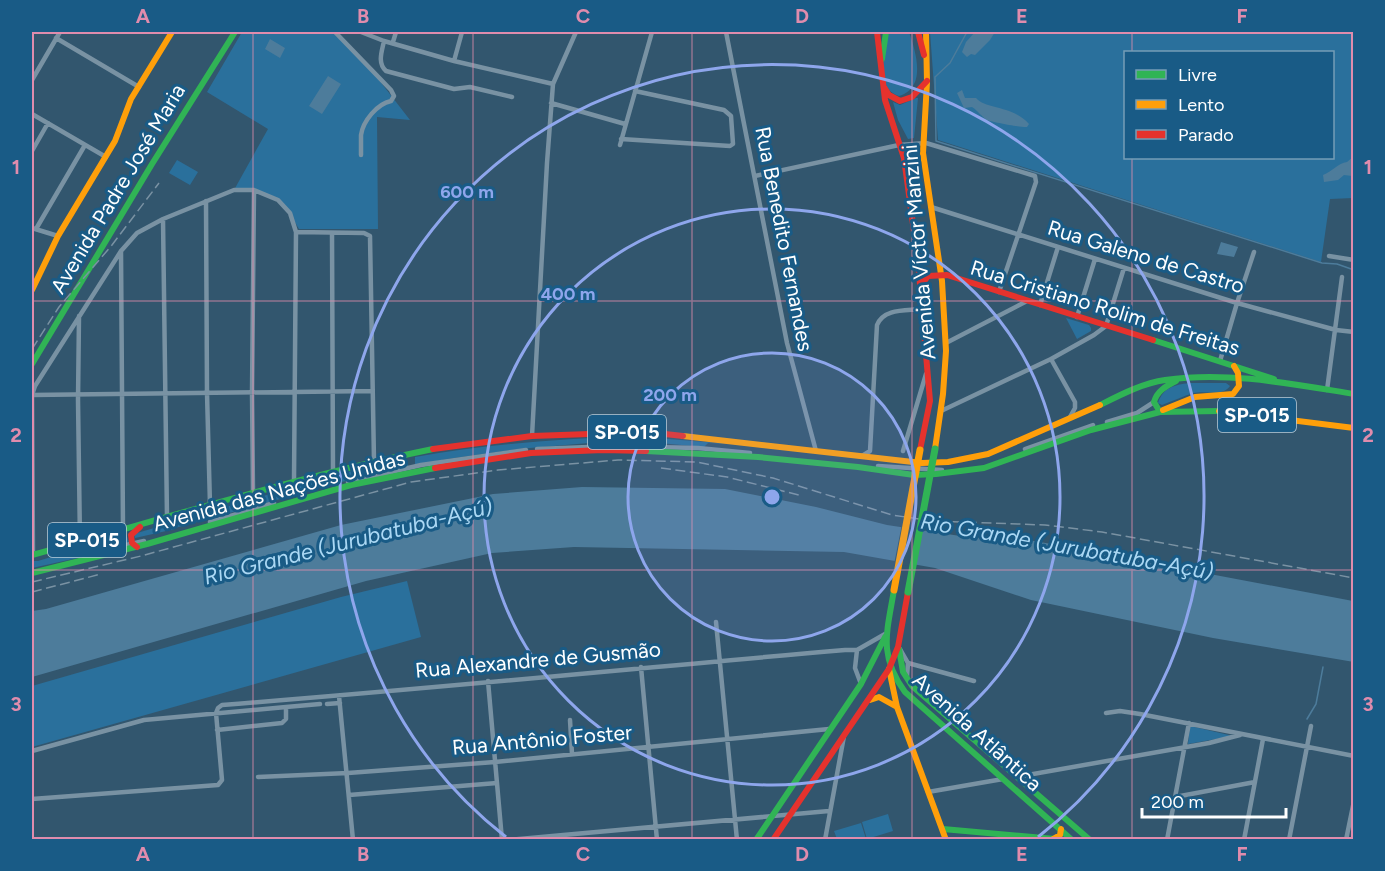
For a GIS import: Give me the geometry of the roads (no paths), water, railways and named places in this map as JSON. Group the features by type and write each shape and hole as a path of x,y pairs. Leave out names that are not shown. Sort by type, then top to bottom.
{"main road":[{"name":"Avenida Padre José Maria","path":"32,291 58,236 119,132 131,99 172,32"},
{"name":"Avenida Padre José Maria","path":"32,364 152,164 235,32"},
{"name":"Avenida Víctor Manzini","path":"876,32 885,100 904,158 909,190 930,400 887,634"},
{"path":"886,32 882,55 882,81 887,92 902,101 909,100 916,96 927,81"},
{"path":"918,32 927,66"},
{"path":"926,32 927,66"},
{"name":"Avenida Víctor Manzini","path":"898,647 935,449 945,380 946,343 940,274 924,142 927,66"},
{"name":"Rua Cristiano Rolim de Freitas","path":"920,287 928,276 940,274 1283,382"},
{"path":"1182,379 1158,392 1154,402 1160,412 1195,397 1230,396 1238,389 1239,379 1234,366"},
{"name":"Avenida das Nações Unidas","path":"32,555 294,480 374,460 437,448 532,436 647,432 922,463 948,462 988,454 1012,445 1148,383 1182,379 1283,382"},
{"name":"SP-015","path":"1283,382 1353,394"},
{"name":"Avenida das Nações Unidas","path":"32,573 351,485 430,469 531,453 603,450 667,451 758,457 914,475 984,468 1090,430 1160,412 1209,410 1353,428"},
{"path":"134,545 131,535 142,525"},
{"path":"756,840 861,684 887,634"},
{"name":"Avenida Atlântica","path":"887,634 886,657 889,669 905,692 1072,840"},
{"path":"773,840 844,732 889,669 898,647"},
{"name":"Avenida Atlântica","path":"898,647 907,680 938,710 1090,840"},
{"path":"889,669 897,707 946,840"},
{"path":"866,704 879,697 897,707"},
{"path":"943,829 1055,839 1060,835 1061,829"}],"street":[{"path":"32,80 60,32"},
{"path":"334,32 391,90 394,96 391,101 379,105 367,122 361,133 361,155"},
{"path":"361,32 454,61 553,84"},
{"path":"393,42 396,32"},
{"path":"454,61 462,32"},
{"path":"532,436 553,84 576,32"},
{"path":"635,91 728,112 733,125 733,144 730,146 620,142 652,32"},
{"name":"Rua Benedito Fernandes","path":"726,32 755,176 766,245 792,366 816,451"},
{"path":"56,38 139,87"},
{"path":"384,41 380,58 382,68 386,71 454,89 470,87 512,97"},
{"path":"551,103 625,124"},
{"path":"32,114 106,157"},
{"path":"32,151 48,123"},
{"path":"755,176 899,145 924,142 1035,176 1036,182 999,292"},
{"path":"58,236 34,229 85,145"},
{"path":"32,555 32,395 35,386 121,251 137,234 163,219 234,190 254,190 278,200 290,213 296,232 294,480"},
{"path":"253,491 254,190"},
{"path":"206,201 210,505"},
{"name":"Rua Galeno de Castro","path":"931,207 1237,303 1336,330 1353,332"},
{"path":"163,219 167,518"},
{"path":"296,232 364,233 370,236 374,460"},
{"path":"332,233 333,471"},
{"path":"1040,305 1058,247"},
{"path":"121,251 123,530"},
{"path":"1220,361 1254,252"},
{"path":"1329,256 1353,260"},
{"path":"1077,316 1095,259"},
{"path":"941,411 1051,359 1106,326 1124,268"},
{"path":"1327,390 1342,277"},
{"path":"946,343 1027,301"},
{"path":"860,456 870,451 879,319 887,313 922,309"},
{"path":"79,316 80,542"},
{"path":"1051,359 1075,402 1075,408 1069,418"},
{"name":"Avenida Víctor Manzini","path":"903,452 927,370"},
{"path":"32,395 372,391"},
{"path":"917,402 924,399 930,400"},
{"path":"32,569 134,545 350,481 409,468 544,448 615,446 698,448 907,469 964,469 1073,431 1137,413 1154,402"},
{"path":"716,621 737,840"},
{"path":"861,684 855,668 857,650 887,634"},
{"path":"898,647 908,663 907,680"},
{"name":"Rua Alexandre de Gusmão","path":"216,713 222,705 857,650"},
{"path":"908,663 974,681"},
{"path":"640,667 657,840"},
{"path":"488,681 502,840"},
{"path":"339,696 353,840"},
{"path":"327,704 340,703"},
{"path":"32,751 144,720 320,704"},
{"path":"218,730 282,723 286,719 286,707"},
{"path":"1106,713 1125,712 1189,723 1353,756"},
{"path":"32,799 218,785 222,780 216,713"},
{"path":"570,720 572,754"},
{"path":"1167,840 1189,723"},
{"path":"1289,840 1311,726"},
{"name":"Rua Antônio Foster","path":"258,777 495,762 829,729"},
{"path":"825,840 844,732"},
{"path":"1016,777 1232,738 1241,734"},
{"path":"1244,840 1263,739"},
{"path":"928,792 1005,779"},
{"path":"1175,797 1255,782"},
{"path":"349,795 497,783"},
{"path":"1346,840 1353,801"},
{"path":"508,840 829,811"}],"water":[{"path":"975,32 995,32 975,55 971,54 967,57 962,52 966,42"},
{"path":"270,39 285,48 280,58 265,49"},
{"path":"328,76 341,84 322,114 309,106"},
{"path":"962,90 965,98 976,98 981,102 1008,111 1029,124 1025,127 987,120 972,107 964,108 957,93"},
{"path":"1353,157 1352,176 1344,175 1338,180 1324,182 1323,175"},
{"path":"1221,242 1238,247 1234,257 1217,254"},
{"name":"Rio Grande (Jurubatuba-Açú)","path":"582,487 725,489 816,507 887,525 967,537 1035,541 1353,601 1354,662 1213,638 1031,600 935,568 844,552 574,547 492,553 366,581 32,677 32,611 46,609 341,525 493,494"}],"waterway":[{"path":"967,32 950,63 935,77 936,141 1322,263 1337,264 1354,270"},
{"path":"1307,719 1316,704 1323,667"}],"railway":[{"path":"32,349 59,307 112,245 159,183"},
{"path":"32,582 141,556 411,482 498,470 618,460 697,462 773,478 892,515 933,521 1045,525 1102,532 1354,578"},
{"path":"661,468 727,477 799,495"},
{"path":"32,592 101,574"}]}
